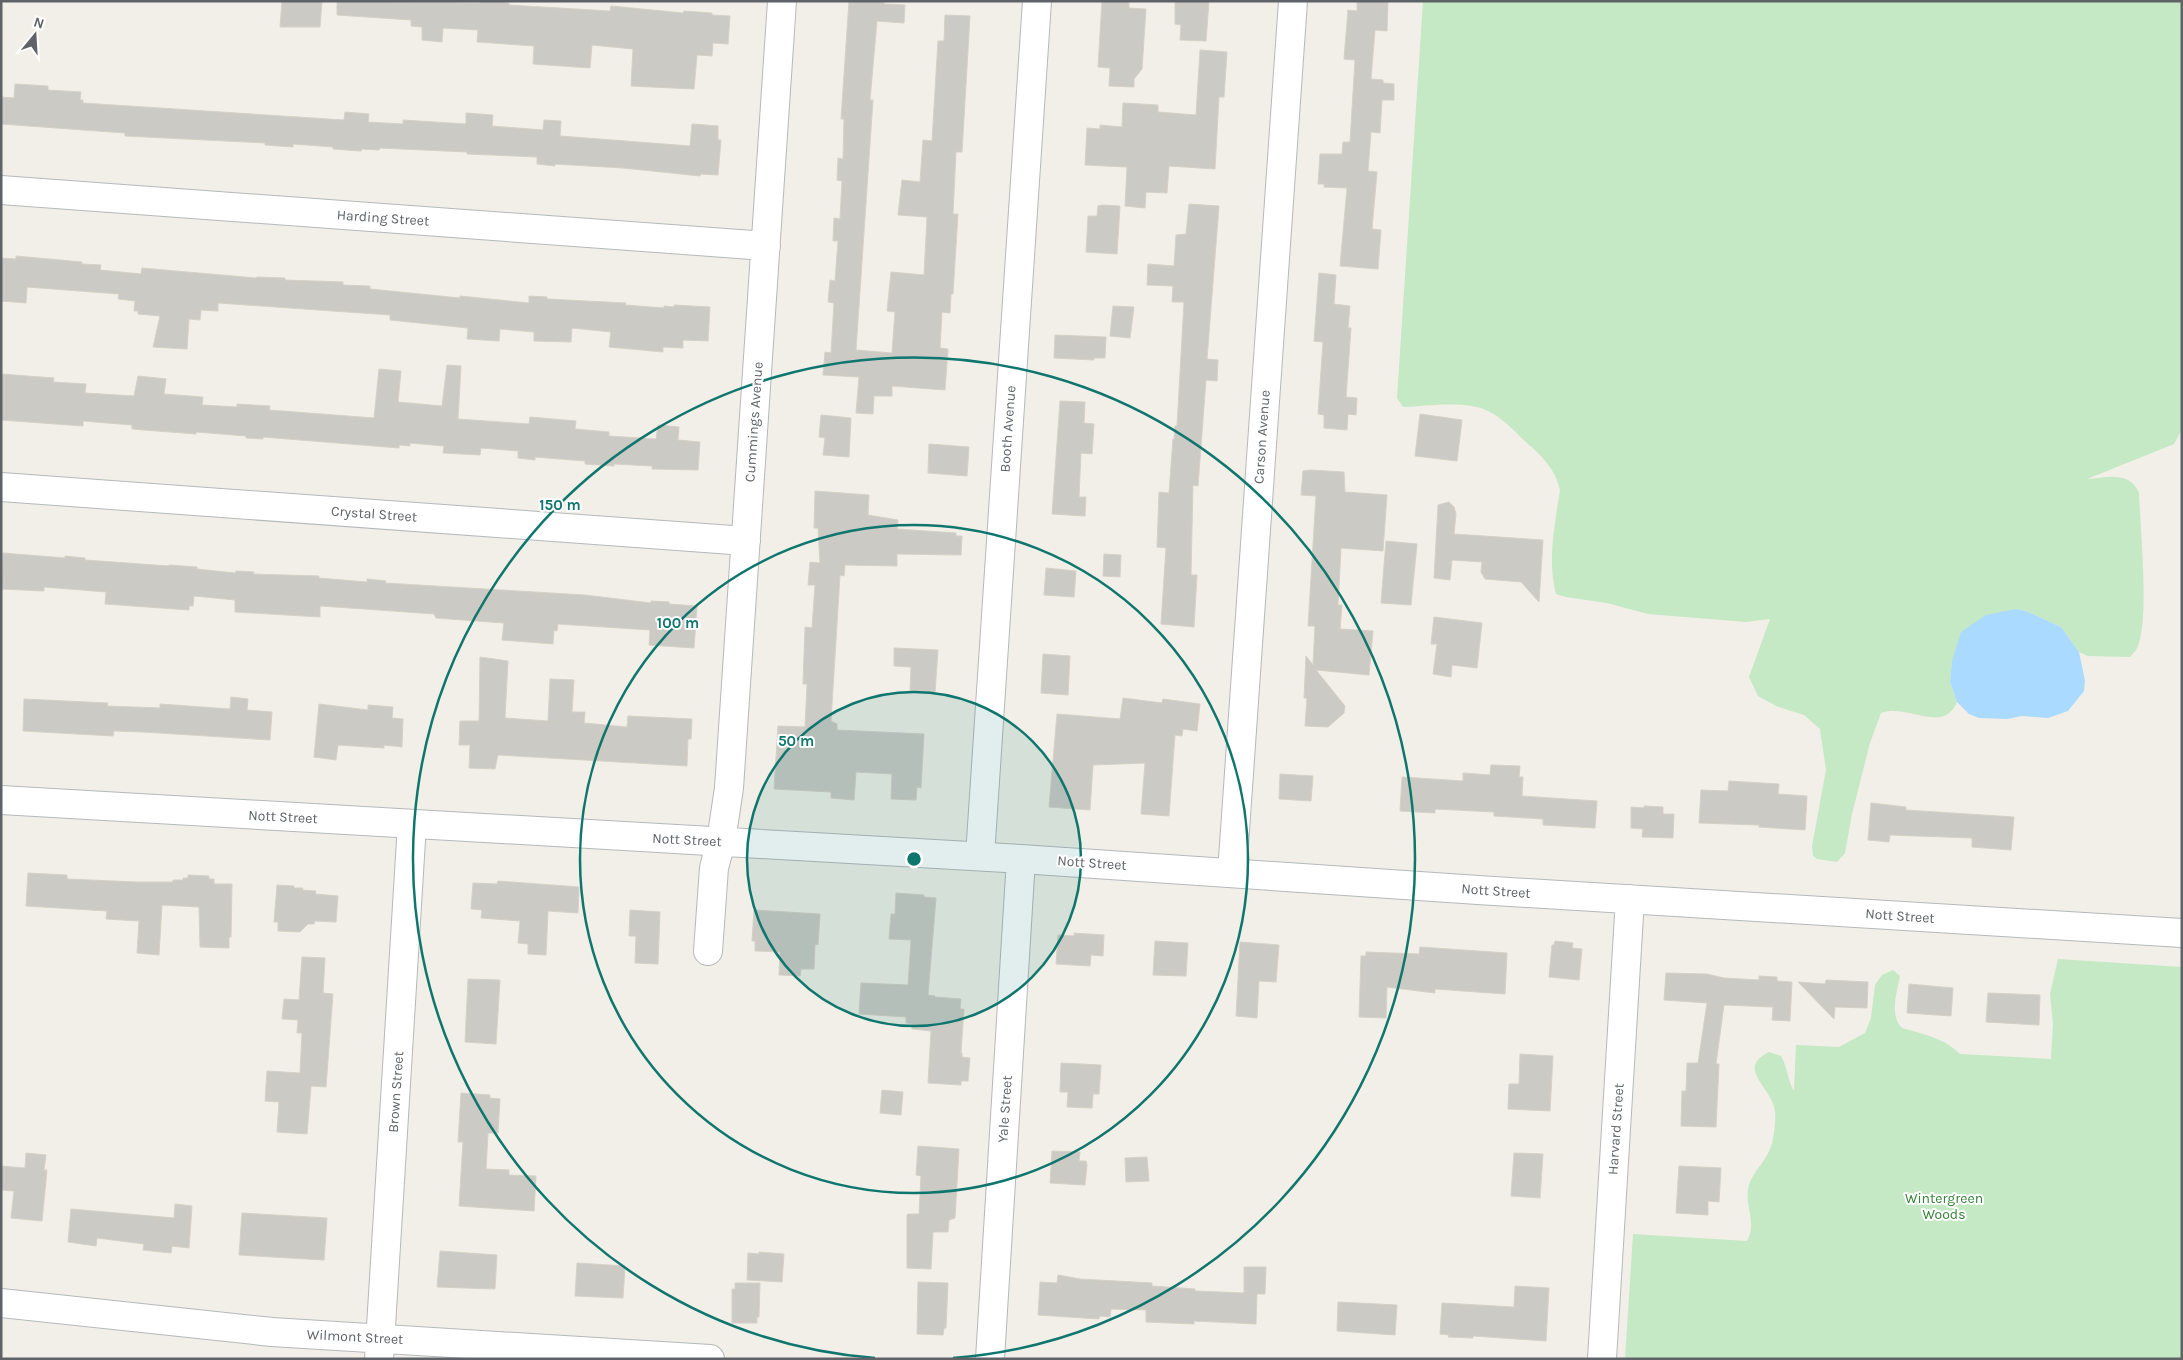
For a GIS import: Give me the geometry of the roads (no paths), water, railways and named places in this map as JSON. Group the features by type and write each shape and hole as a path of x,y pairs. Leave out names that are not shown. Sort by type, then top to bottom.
{"street":[{"name":"Cummings Avenue","path":"708,951 714,875 729,788 782,1"},
{"name":"Booth Avenue","path":"980,856 1037,1"},
{"name":"Carson Avenue","path":"1232,873 1292,1"},
{"name":"Harding Street","path":"1,190 766,246"},
{"name":"Crystal Street","path":"1,486 746,541"},
{"name":"Nott Street","path":"1,800 980,856 2182,933"},
{"name":"Brown Street","path":"380,1349 412,824"},
{"name":"Yale Street","path":"990,1359 1021,859"},
{"name":"Harvard Street","path":"1602,1359 1630,899"},
{"name":"Wilmont Street","path":"1,1303 250,1330 380,1349 710,1359"}],"water":[{"path":"2016,609 2026,611 2061,627 2079,652 2085,681 2084,691 2068,711 2048,718 2022,716 2007,719 1979,718 1969,714 1957,702 1950,682 1952,661 1961,632 1986,615"}],"park label":[{"name":"Wintergreen Woods","path":"1944,1206"}]}
